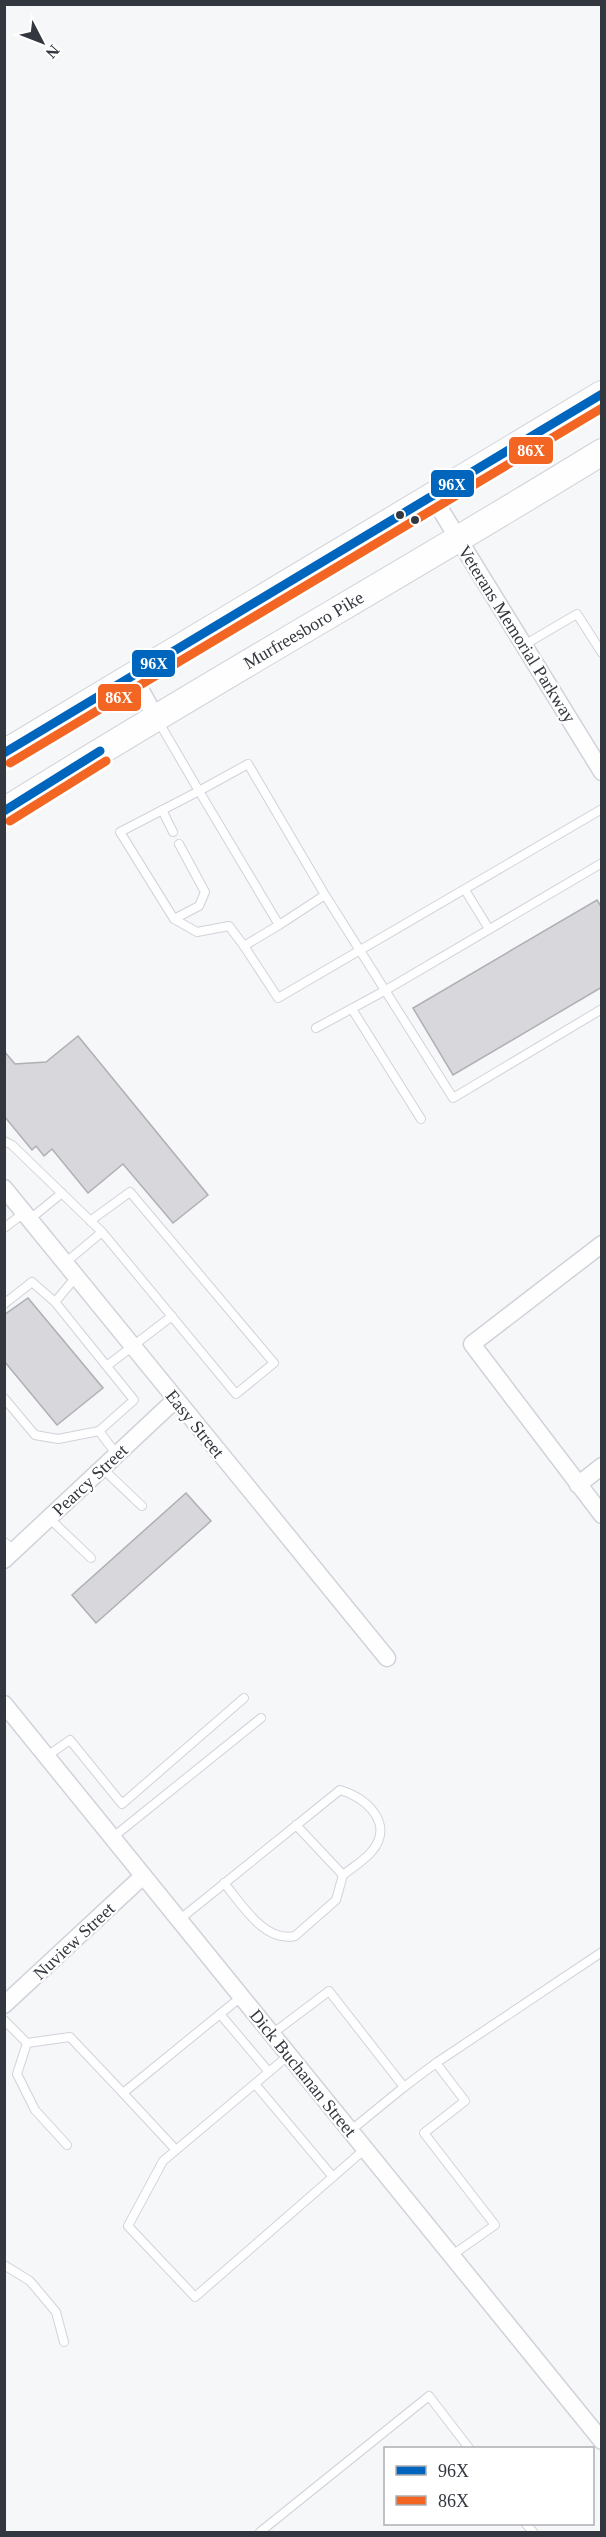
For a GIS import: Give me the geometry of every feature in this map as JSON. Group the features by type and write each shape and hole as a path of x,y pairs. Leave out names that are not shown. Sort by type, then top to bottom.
{"main road":[{"path":"4,753 602,394"},
{"name":"Murfreesboro Pike","path":"4,811 155,716 459,540 602,452"}],"street":[{"name":"Veterans Memorial Parkway","path":"432,496 602,772"},
{"path":"133,676 155,716"},
{"name":"Easy Street","path":"4,1188 387,1658"},
{"path":"602,1244 472,1344 602,1515"},
{"name":"Pearcy Street","path":"8,1550 49,1518 175,1400"},
{"path":"578,1485 602,1467"},
{"name":"Dick Buchanan Street","path":"4,1704 602,2441"},
{"name":"Nuview Street","path":"4,2006 143,1876"}],"lane":[{"path":"524,645 577,614 602,653"},
{"path":"155,716 279,925"},
{"path":"602,809 465,890 362,950 278,998 229,926 197,932 174,919 120,832 248,764 325,895 362,950 453,1098 602,1009"},
{"path":"162,810 173,832"},
{"path":"174,919 199,906 205,892 179,844"},
{"path":"316,1028 386,990 602,863"},
{"path":"465,890 489,929"},
{"path":"244,946 325,895"},
{"path":"352,1009 421,1119"},
{"path":"4,1141 12,1145 90,1221 102,1232 236,1394 274,1363 130,1192 90,1221"},
{"path":"4,1228 62,1193"},
{"path":"65,1263 102,1232"},
{"path":"55,1302 76,1277"},
{"path":"4,1304 32,1282 55,1302 134,1400 99,1431 58,1439 34,1435 4,1398"},
{"path":"108,1365 172,1316"},
{"path":"99,1431 117,1455"},
{"path":"102,1468 142,1506"},
{"path":"49,1518 91,1558"},
{"path":"47,1756 70,1740 123,1804 244,1698"},
{"path":"112,1838 261,1718"},
{"path":"179,1920 224,1883 340,1790 355,1794 369,1805 379,1820 381,1833 373,1850 343,1875 336,1900 295,1936 286,1938 267,1931 224,1883"},
{"path":"296,1825 343,1875"},
{"path":"350,2131 436,2063 602,1952"},
{"path":"272,2034 329,1991 404,2087"},
{"path":"123,2092 242,1997"},
{"path":"220,2014 269,2072"},
{"path":"4,2020 27,2043"},
{"path":"27,2043 69,2037 176,2150"},
{"path":"27,2043 17,2074 35,2110 67,2145"},
{"path":"289,2055 163,2161 128,2226 195,2297 365,2149"},
{"path":"436,2063 465,2101 424,2133 495,2225 452,2256"},
{"path":"255,2084 333,2176"},
{"path":"4,2265 30,2281 57,2312 64,2342"},
{"path":"260,2532 429,2396 468,2447"}],"building":[{"path":"597,900 602,908 602,987 453,1075 413,1008"},
{"path":"78,1036 208,1195 173,1223 123,1164 88,1193 52,1149 44,1156 36,1146 32,1150 4,1116 4,1051 15,1064 46,1062"},
{"path":"28,1298 103,1388 57,1425 4,1361 4,1315"},
{"path":"186,1493 211,1521 96,1623 72,1595"}],"transit line":[{"name":"96X","path":"4,753 602,394"},
{"name":"86X","path":"10,763 602,408"},
{"name":"96X","path":"4,811 100,751"},
{"name":"86X","path":"10,821 106,761"}]}
